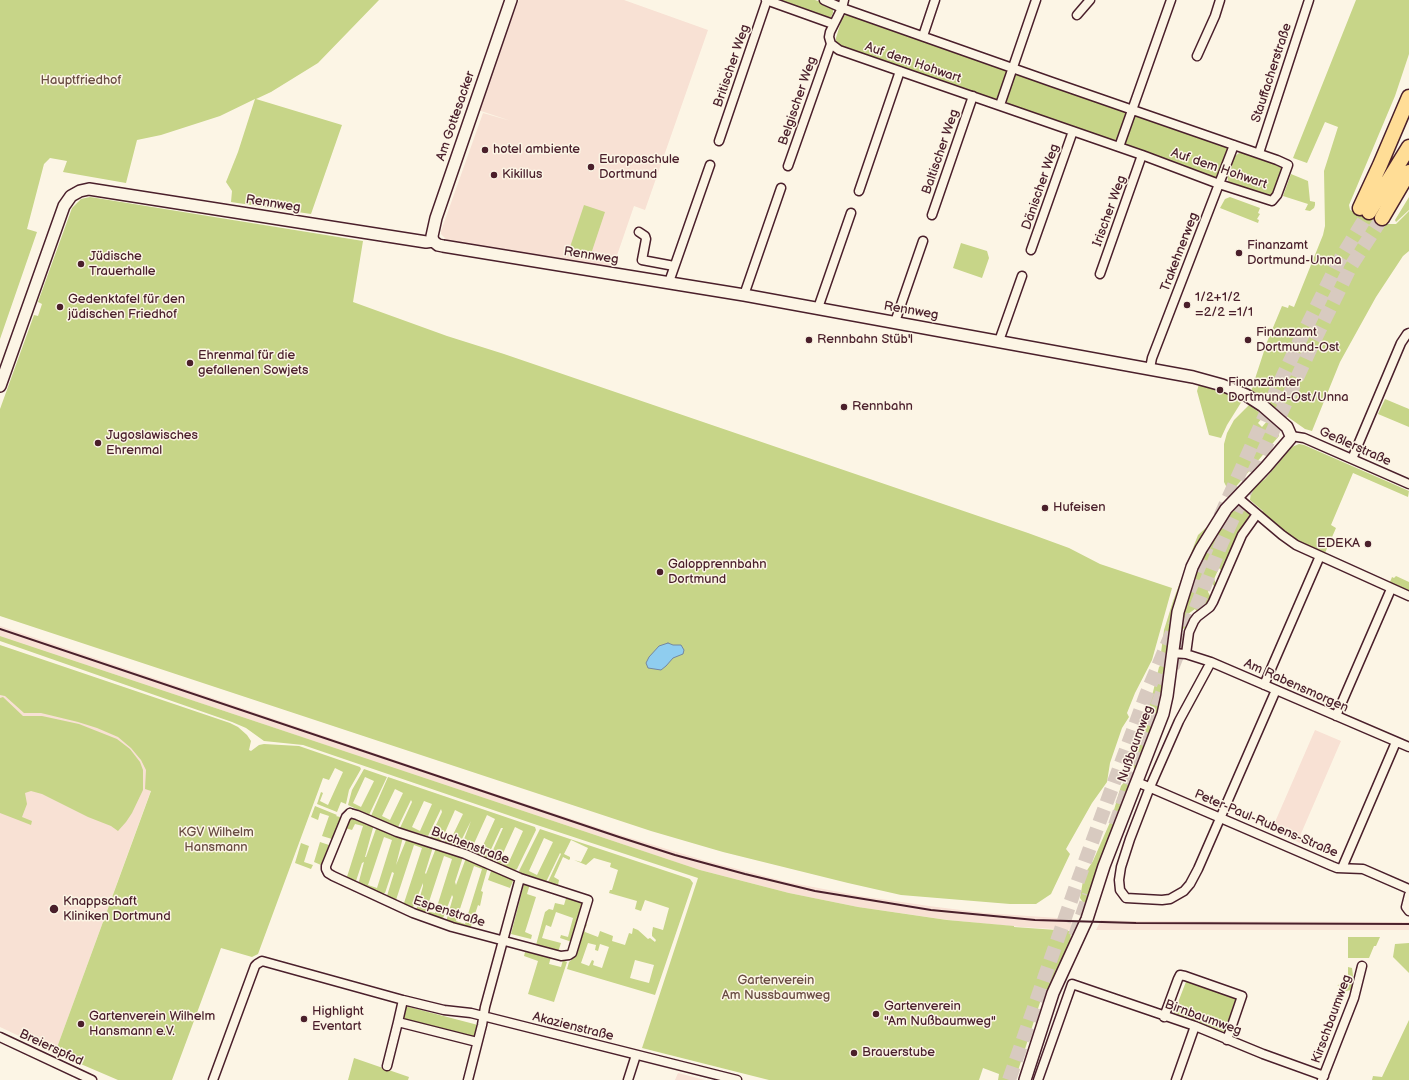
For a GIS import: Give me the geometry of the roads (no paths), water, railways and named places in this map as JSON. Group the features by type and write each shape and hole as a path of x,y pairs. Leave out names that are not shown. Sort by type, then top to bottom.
{"highway":[{"path":"1370,213 1380,165 1409,97"},
{"path":"1370,213 1409,147"},
{"path":"1370,213 1409,172"},
{"path":"1370,213 1397,199 1409,182"}],"street":[{"name":"Am Gottesacker","path":"433,241 432,236 436,218 511,0"},
{"path":"767,0 833,24"},
{"name":"Britischer Weg","path":"718,141 767,0"},
{"name":"Auf dem Hohwart","path":"824,0 843,4 923,36 1288,165 1277,195 1272,201 1219,184 1142,155 839,50 831,44"},
{"path":"923,36 935,0"},
{"path":"1000,106 1036,0"},
{"path":"1077,15 1090,0"},
{"path":"1119,147 1171,0"},
{"path":"1197,56 1215,16 1220,0"},
{"name":"Stauffacherstraße","path":"1259,154 1309,0"},
{"path":"831,44 829,38 833,24 843,4"},
{"name":"Belgischer Weg","path":"788,166 831,44"},
{"path":"859,191 900,71"},
{"name":"Baltischer Weg","path":"932,215 973,96"},
{"name":"Dänischer Weg","path":"1031,250 1073,131"},
{"name":"Trakehnerweg","path":"1150,368 1152,358 1234,145"},
{"name":"Irischer Weg","path":"1100,274 1142,155"},
{"path":"669,282 710,165"},
{"path":"744,295 781,188"},
{"name":"Rennweg","path":"0,386 64,206 71,196 80,191 89,189 426,242 433,241 443,246 669,282 1193,376 1234,389 1250,398 1287,427 1291,436"},
{"path":"818,308 851,213"},
{"path":"639,232 645,236 646,239 642,260 674,266"},
{"path":"895,322 923,241"},
{"path":"999,341 1022,276"},
{"path":"1352,459 1402,343 1409,333"},
{"name":"Geßlerstraße","path":"1291,436 1304,438 1409,484"},
{"name":"Nußbaumweg","path":"1025,1080 1054,993 1087,919 1104,866 1163,714 1167,696 1178,612 1192,567 1200,549 1226,509 1286,444 1291,436"},
{"path":"1237,497 1293,542 1320,556 1409,596"},
{"path":"1186,654 1189,632 1194,621 1210,607 1213,602 1242,535 1257,514"},
{"path":"1264,685 1320,556"},
{"path":"1336,716 1391,589"},
{"name":"Am Rabensmorgen","path":"1172,653 1186,654 1210,662 1396,742 1409,746"},
{"path":"1210,662 1186,706 1150,787 1130,839 1120,875 1120,890 1123,895 1129,898 1170,899 1184,891 1195,876 1276,690"},
{"path":"1342,868 1396,742"},
{"name":"Peter-Paul-Rubens-Straße","path":"1137,782 1332,866 1363,869 1409,889"},
{"name":"Buchenstraße","path":"346,817 350,813 356,814 391,830 461,852 520,878 588,900"},
{"name":"Espenstraße","path":"346,817 326,866 328,872 356,887 413,913 452,927 562,956 569,955 573,949 588,900"},
{"path":"468,1080 502,941 520,878"},
{"path":"1409,895 1406,906 1409,911"},
{"name":"Akazienstraße","path":"214,1080 255,966 259,962 266,962 403,1000 444,1010 484,1016 737,1080"},
{"name":"Kirschbaumweg","path":"1323,1078 1354,998 1362,966"},
{"path":"1164,1017 1180,975 1242,996 1227,1040"},
{"name":"Birnbaumweg","path":"1038,1080 1072,984 1222,1036 1227,1040 1323,1078"},
{"path":"387,1066 403,1000"},
{"path":"398,1022 477,1042"},
{"path":"1176,1080 1195,1026"},
{"name":"Breierspfad","path":"0,1037 92,1080"},
{"path":"628,1080 636,1055"}],"water":[{"path":"668,643 673,645 681,645 684,650 683,654 673,658 661,670 648,668 646,663 649,657 659,646"}],"tunnel":[{"path":"1220,517 1301,338 1339,261 1369,212"},
{"path":"1115,825 1159,701 1222,542 1313,343 1351,266 1382,218"},
{"path":"1189,591 1207,547"},
{"path":"1009,1080 1076,886 1146,695 1176,623"},
{"path":"1075,936 1089,895"}],"railway":[{"path":"0,629 619,837 675,855 815,891 931,910 1035,920 1136,923 1409,924"}],"place":[{"name":"hotel ambiente","path":"485,150"},
{"name":"Europaschule Dortmund","path":"591,167"},
{"name":"Kikillus","path":"494,175"},
{"name":"Finanzamt Dortmund-Unna","path":"1239,253"},
{"name":"Jüdische Trauerhalle","path":"81,264"},
{"name":"1/2+1/2 =2/2 =1/1","path":"1187,305"},
{"name":"Gedenktafel für den jüdischen Friedhof","path":"60,307"},
{"name":"Rennbahn Stüb'l","path":"809,340"},
{"name":"Finanzamt Dortmund-Ost","path":"1248,340"},
{"name":"Ehrenmal für die gefallenen Sowjets","path":"190,363"},
{"name":"Finanzämter Dortmund-Ost/Unna","path":"1220,390"},
{"name":"Rennbahn","path":"844,407"},
{"name":"Jugoslawisches Ehrenmal","path":"98,443"},
{"name":"Hufeisen","path":"1045,508"},
{"name":"EDEKA","path":"1368,544"},
{"name":"Galopprennbahn Dortmund","path":"660,572"},
{"name":"Knappschaft Kliniken Dortmund","path":"54,909"},
{"name":"Gartenverein \"Am Nußbaumweg\"","path":"876,1014"},
{"name":"Highlight Eventart","path":"304,1019"},
{"name":"Gartenverein Wilhelm Hansmann e.V.","path":"81,1024"},
{"name":"Brauerstube","path":"854,1053"}],"park label":[{"name":"Hauptfriedhof","path":"81,81"},
{"name":"KGV Wilhelm Hansmann","path":"216,840"},
{"name":"Gartenverein Am Nussbaumweg","path":"776,988"}]}
